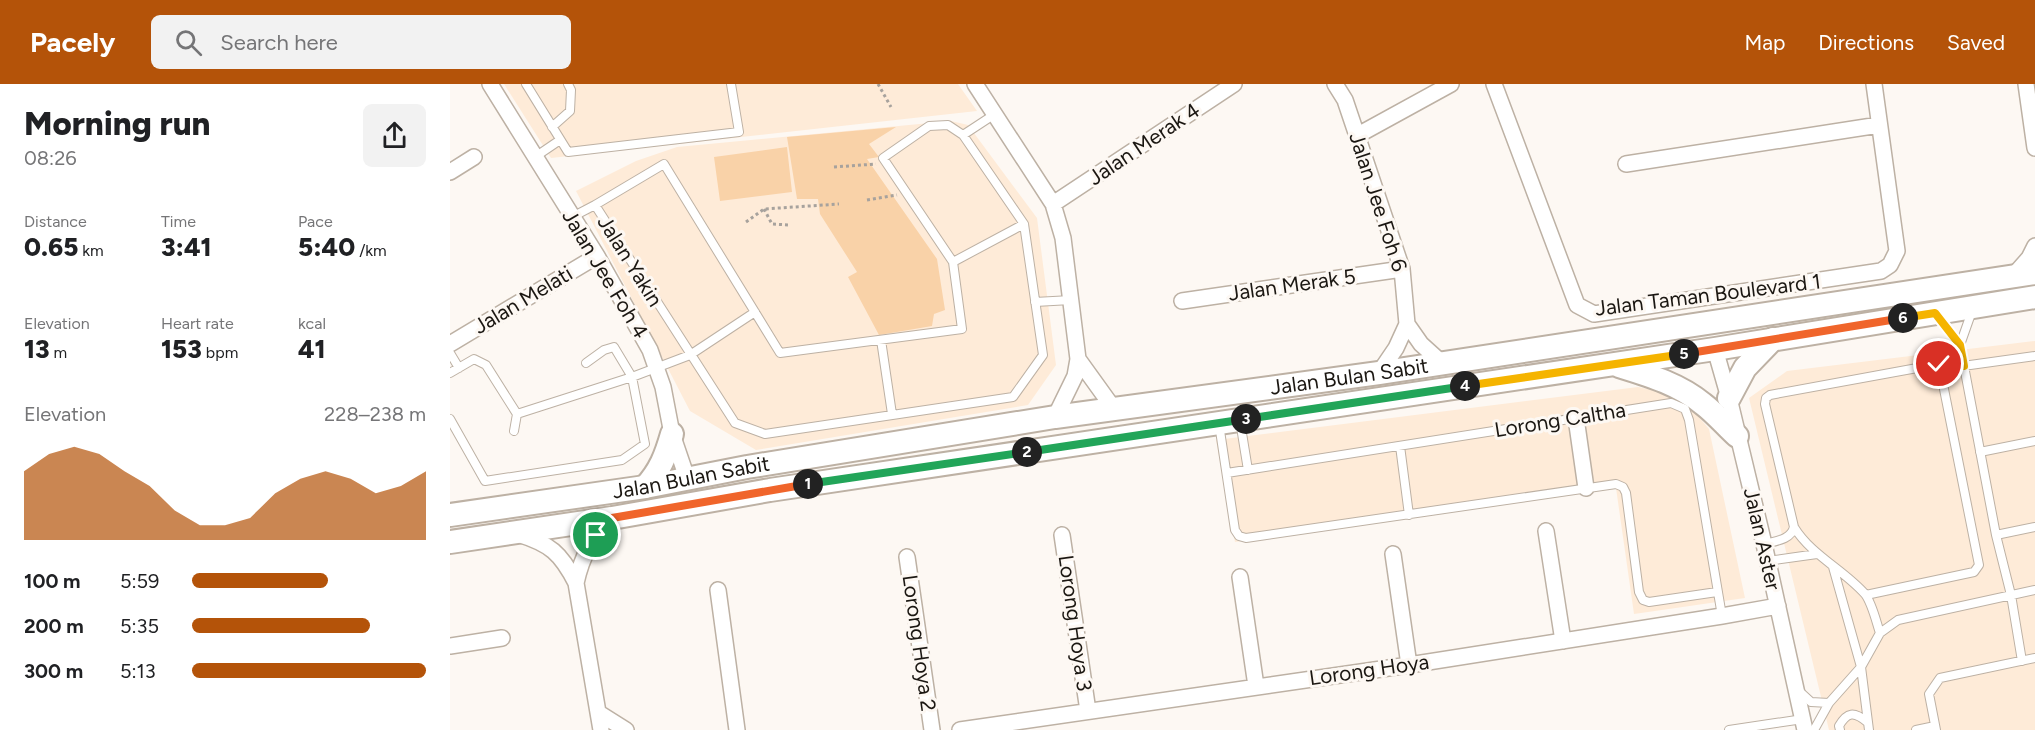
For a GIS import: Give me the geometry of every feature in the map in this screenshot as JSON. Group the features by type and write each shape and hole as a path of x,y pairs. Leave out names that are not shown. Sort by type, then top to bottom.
{"main road":[{"name":"Jalan Bulan Sabit","path":"450,515 645,487 747,467 1055,417 1379,373 2025,274"},
{"name":"Jalan Bulan Sabit","path":"450,542 612,518 770,490 1714,349 2035,297"},
{"path":"1649,332 1670,334 1714,349 1760,315"},
{"path":"1729,398 1745,368 1773,339"},
{"path":"1612,364 1665,381 1689,394 1703,403 1737,436"},
{"path":"645,487 659,468 672,434"},
{"path":"687,478 708,488 747,486 770,490"}],"street":[{"name":"Jalan Jee Foh 4","path":"490,84 597,256 644,340 657,368 666,398 672,434 687,478"},
{"path":"975,84 1053,204 1063,238 1078,359 1076,376 1055,417"},
{"name":"Jalan Merak 4","path":"1053,204 1234,84"},
{"name":"Jalan Jee Foh 6","path":"1335,84 1345,100 1358,135 1402,269 1407,324"},
{"path":"1358,135 1451,84"},
{"name":"Jalan Taman Boulevard 1","path":"1494,84 1577,305 1594,314 1881,271 1890,266 1897,251 1874,84"},
{"path":"2026,84 2035,148"},
{"path":"1626,164 1879,125"},
{"path":"450,172 474,157"},
{"path":"2025,274 2035,246"},
{"name":"Jalan Melati","path":"450,344 597,256"},
{"name":"Jalan Merak 5","path":"1182,301 1402,269"},
{"path":"1407,324 1421,344 1442,363"},
{"path":"1379,373 1396,348 1407,324"},
{"name":"Jalan Aster","path":"1714,349 1729,398 1807,726"},
{"path":"1078,359 1114,409"},
{"path":"1576,418 1586,488"},
{"path":"576,583 580,566 590,544 612,518"},
{"path":"1546,531 1563,641"},
{"path":"512,532 534,539 555,550 567,565 576,583 601,730"},
{"name":"Lorong Hoya 3","path":"1062,535 1088,711"},
{"path":"1393,554 1409,665"},
{"name":"Lorong Hoya 2","path":"907,557 932,730"},
{"path":"1240,577 1256,686"},
{"path":"718,590 737,730"},
{"name":"Lorong Hoya","path":"960,730 1409,665 1778,606"},
{"path":"450,646 502,638"},
{"path":"599,714 626,730"}],"lane":[{"path":"526,84 568,152 739,132 731,84"},
{"path":"552,127 570,111 571,90 568,84"},
{"path":"887,163 883,158 929,126 948,125 963,135 996,114"},
{"name":"Jalan Yakin","path":"887,163 953,262 962,329 780,353 664,164 595,205 735,423 765,434 1012,397 1043,355 1024,224 963,135"},
{"path":"535,157 560,140"},
{"path":"572,217 595,205"},
{"path":"953,262 1024,224"},
{"path":"1035,302 1071,300"},
{"path":"1960,345 1974,307"},
{"path":"517,414 632,377 690,355 755,312"},
{"path":"1935,313 1960,345 1996,535 2011,595 2022,661"},
{"path":"881,340 892,414"},
{"path":"450,419 485,481 622,460 645,444 632,377 614,347 604,350 586,363"},
{"path":"450,353 459,368"},
{"path":"1880,633 1866,595 1817,554 1794,527 1765,404 1766,398 1770,395 1939,364 1964,366 2035,356"},
{"path":"450,373 474,359 486,365 517,414 514,431"},
{"path":"1866,595 1974,572 1979,565 1939,364"},
{"name":"Lorong Caltha","path":"1227,473 1671,403 1684,409 1689,420 1722,616"},
{"path":"1230,421 1248,470"},
{"path":"1230,421 1227,473 1235,530 1239,536 1246,538 1616,484 1623,487 1626,493 1639,592 1643,600 1649,602 1717,592"},
{"path":"1980,452 2035,441"},
{"path":"1400,446 1409,515"},
{"path":"1764,544 1787,537 1794,527"},
{"path":"1996,535 2035,527"},
{"path":"1768,561 1817,554"},
{"path":"1833,567 1861,667 1868,726"},
{"path":"1728,730 1807,726 1861,667 1880,633 1898,620 2035,590"},
{"path":"1916,730 1936,728 1929,694 1940,678 2035,658"},
{"path":"1797,689 1812,702 1829,703"},
{"path":"1840,730 1839,726 1844,717 1849,714 1857,715 1868,726"}],"path":[{"path":"878,84 891,107"},
{"path":"834,167 887,163"},
{"path":"867,200 907,194"},
{"path":"746,222 764,209 839,204"},
{"path":"764,209 772,224 789,225"}],"shaded area":[{"path":"504,84 958,84 977,111 551,158"},
{"path":"951,121 968,125 1037,218 1056,365 1028,405 756,450 690,411 576,191 636,161 677,147"},
{"path":"896,127 869,144 879,157 867,159 937,259 945,310 934,314 932,326 879,335 848,277 857,272 820,214 818,199 797,199 787,137"},
{"path":"787,147 792,192 720,201 714,157"},
{"path":"2035,341 2035,730 1829,730 1749,398 1787,371"},
{"path":"1638,387 1681,396 1709,429 1745,598 1634,614 1616,488 1235,542 1216,440"}],"route":[{"path":"596,535 612,518 770,490 1714,349 1935,313 1960,345 1964,366 1939,364"}]}
